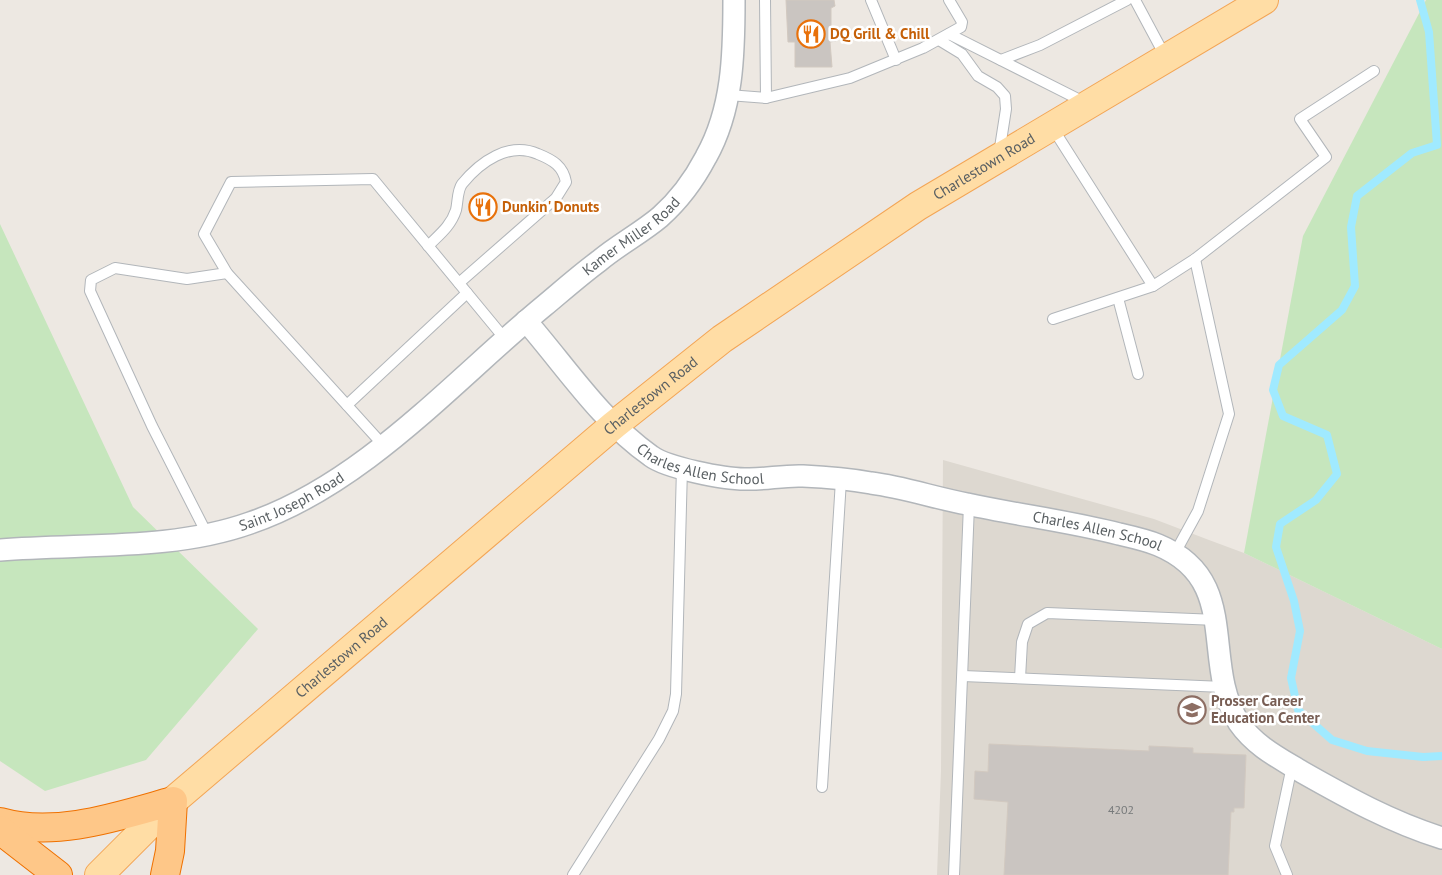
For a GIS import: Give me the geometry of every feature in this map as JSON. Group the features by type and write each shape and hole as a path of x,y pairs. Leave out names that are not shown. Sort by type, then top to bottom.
{"highway":[{"path":"0,822 44,828 112,818 173,801 170,851 165,875"},
{"path":"0,830 58,875"}],"main road":[{"name":"Charlestown Road","path":"98,875 173,801 614,425 730,333 910,211 1264,0"}],"street":[{"name":"Kamer Miller Road","path":"526,321 600,260 661,216 685,189 706,157 723,120 728,95 734,39 734,0"},
{"name":"Saint Joseph Road","path":"0,550 208,536 251,523 290,506 328,486 384,446 526,321"},
{"path":"526,321 614,425"},
{"name":"Charles Allen School","path":"614,425 653,458 682,468 744,479 800,476 873,483 969,505 1079,524 1155,543 1175,553 1202,578 1211,598 1217,620 1224,687 1230,706 1241,725 1263,748 1382,816 1442,838"}],"lane":[{"path":"765,0 766,98"},
{"path":"871,0 896,60"},
{"path":"728,95 766,98 850,78 896,60 939,40 960,27 962,22 949,0"},
{"path":"1001,60 1040,45 1127,0"},
{"path":"1139,1 1166,58"},
{"path":"949,34 1089,104"},
{"path":"939,40 962,54 978,76 997,86 1005,96 1006,109 998,158"},
{"path":"1053,319 1153,286 1195,259 1326,157 1300,119 1374,71"},
{"path":"1052,126 1153,286"},
{"path":"428,246 446,230 452,220 462,185 494,156 511,150 535,152 559,165 564,172 566,182 556,198 459,283"},
{"path":"384,446 227,273 204,234 231,182 373,179 505,339"},
{"path":"1175,553 1198,511 1228,414 1195,259"},
{"path":"208,536 152,426 90,290 91,280 115,268 187,279 227,273"},
{"path":"347,405 467,293"},
{"path":"1118,298 1138,374"},
{"path":"573,875 659,739 673,711 676,694 682,468"},
{"path":"822,787 841,480"},
{"path":"954,875 969,505"},
{"path":"1020,678 1022,642 1028,624 1047,613 1217,620"},
{"path":"963,676 1224,687"},
{"path":"1287,875 1275,846 1292,766"}],"shaded area":[{"name":"Prosser Career Education Center","path":"943,460 1154,519 1244,553 1442,649 1442,875 937,875 941,771"}],"green space":[{"path":"1426,0 1442,0 1442,649 1244,553 1303,236"},
{"path":"0,224 133,507 258,629 146,760 45,791 0,761"}],"building":[{"name":"DQ Grill & Chill","path":"786,0 834,0 835,6 831,8 831,27 835,27 836,41 830,42 832,67 795,67 795,42 788,42"},
{"name":"Prosser Career Education Center","path":"989,744 1149,751 1149,746 1193,748 1193,753 1246,755 1244,808 1234,808 1234,812 1231,812 1228,875 1004,875 1008,802 974,799 975,771 988,772"}],"waterway":[{"path":"1420,0 1429,32 1437,145 1412,153 1357,196 1351,227 1355,286 1342,310 1279,365 1273,390 1283,416 1327,435 1337,474 1316,500 1280,524 1276,547 1294,601 1300,631 1291,678 1298,710 1332,740 1367,751 1423,757 1442,756"}],"place":[{"name":"DQ Grill & Chill","path":"811,34"},
{"name":"Dunkin' Donuts","path":"483,207"},
{"name":"Prosser Career Education Center","path":"1192,710"}]}
